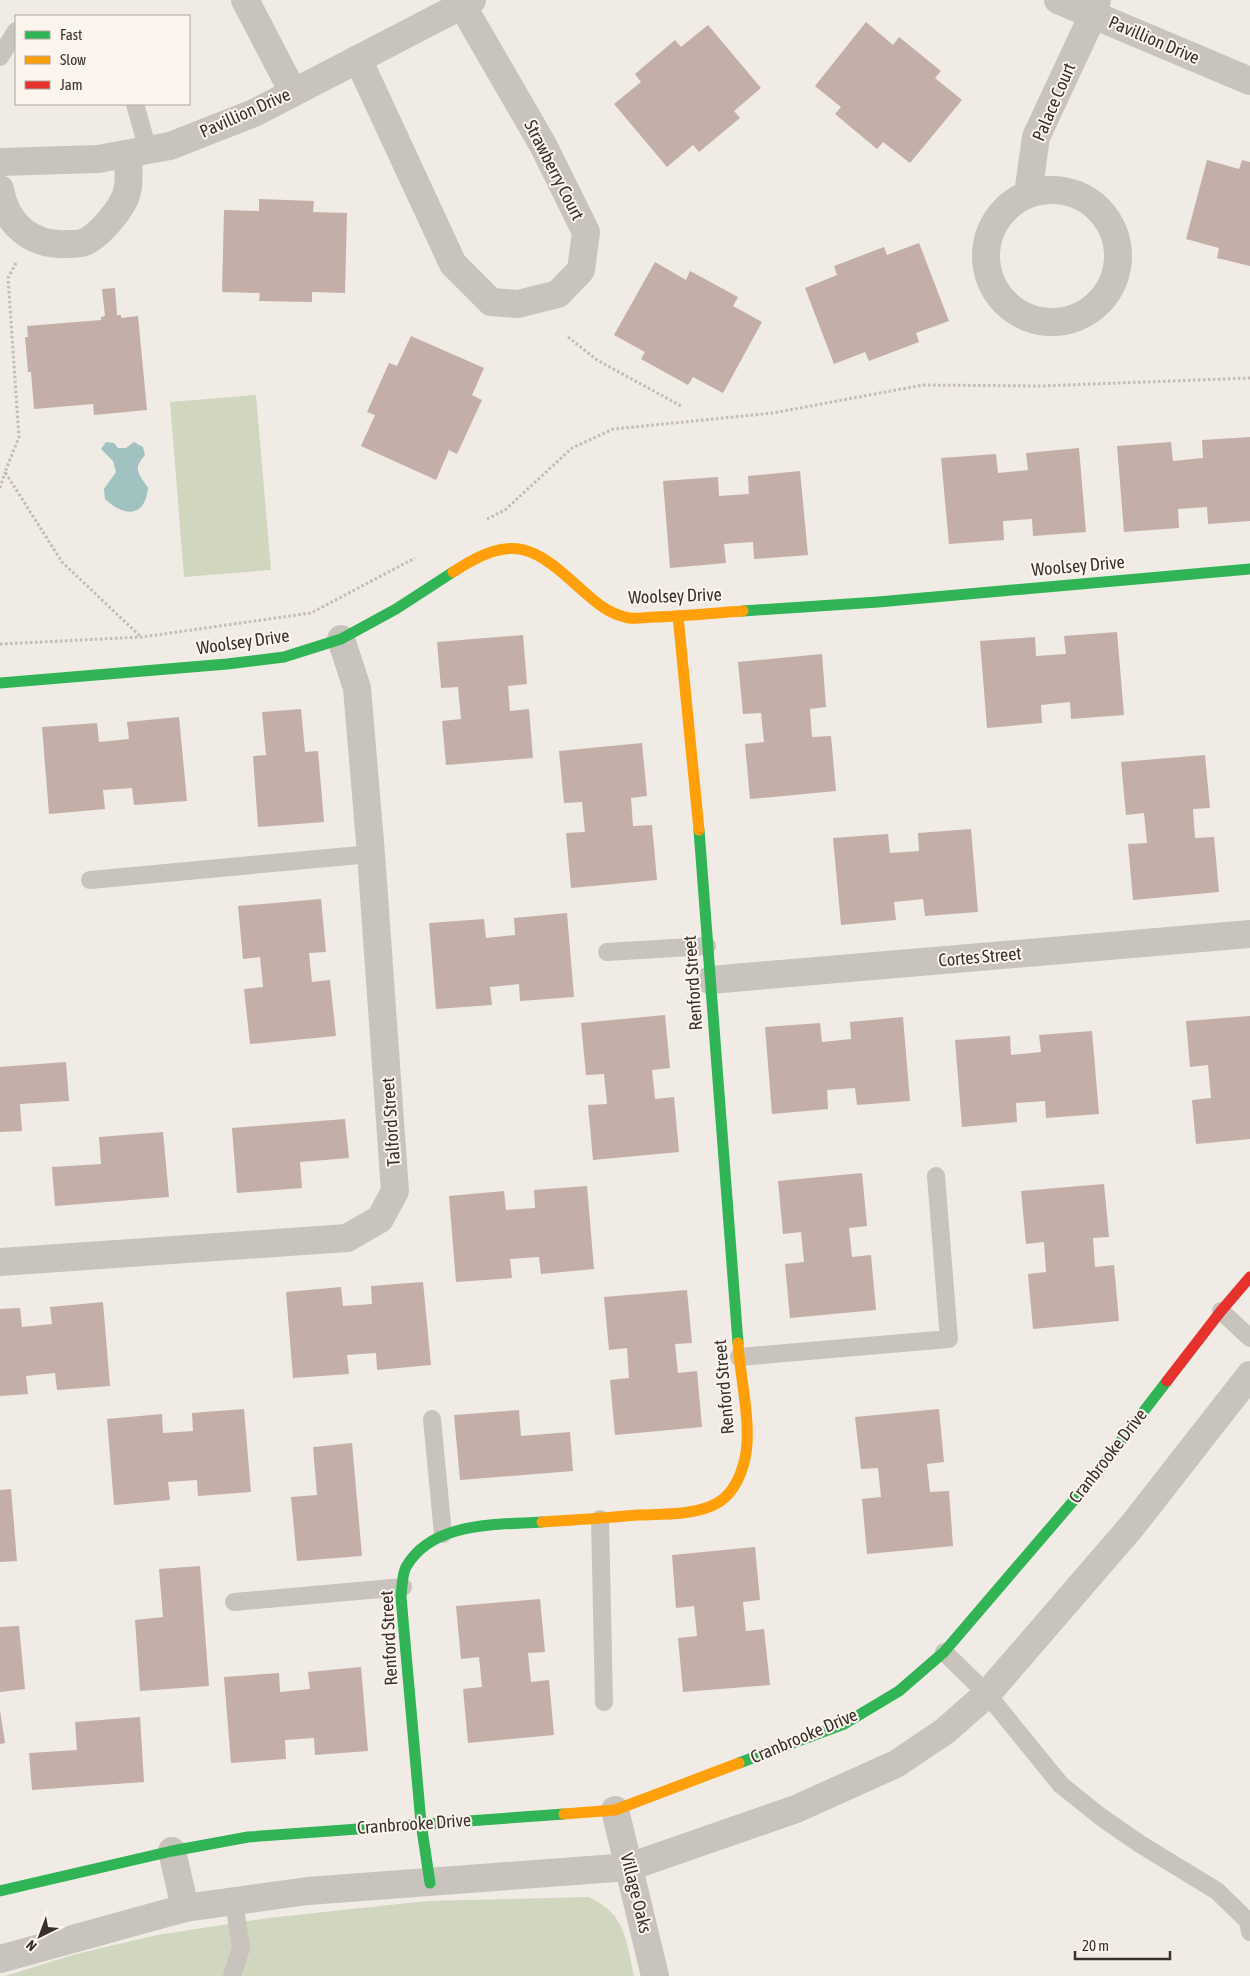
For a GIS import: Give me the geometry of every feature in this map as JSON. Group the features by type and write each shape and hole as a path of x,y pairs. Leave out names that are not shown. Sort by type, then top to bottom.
{"street":[{"path":"246,0 250,12 293,92"},
{"name":"Pavillion Drive","path":"1058,0 1095,7 1250,81"},
{"name":"Pavillion Drive","path":"0,162 98,159 170,146 254,113 467,2"},
{"name":"Strawberry Court","path":"358,59 453,264 491,302 518,304 558,294 581,270 586,232 543,145 467,2"},
{"name":"Palace Court","path":"1028,194 1036,136 1095,7"},
{"path":"0,189 3,205 14,221 30,237 56,245 83,243 101,230 116,215 127,192 138,152"},
{"path":"1054,190 1080,195 1100,211 1114,233 1119,258 1113,284 1098,305 1075,319 1049,323 1024,317 1003,302 989,279 985,254 991,228 1006,207 1028,194 1054,190"},
{"name":"Woolsey Drive","path":"0,683 227,664 284,657 341,639 396,609 473,559 497,550 518,548 538,554 554,564 604,609 626,618 878,602 1250,568"},
{"name":"Renford Street","path":"430,1883 421,1823 401,1597 405,1568 423,1545 443,1534 486,1526 600,1519 704,1509 720,1501 733,1489 746,1453 747,1428 707,946 700,839 678,616"},
{"name":"Talford Street","path":"0,1262 347,1238 380,1219 396,1191 357,688 341,639"},
{"name":"Cortes Street","path":"710,980 1250,934"},
{"name":"Cranbrooke Drive","path":"0,1891 172,1851 248,1837 615,1810 844,1724 899,1691 944,1652 1087,1485 1221,1311 1250,1277"},
{"path":"0,1959 185,1908 308,1891 630,1866 796,1809 896,1764 945,1731 987,1694 1132,1526 1250,1375"},
{"name":"Village Oaks","path":"615,1810 656,1976"},
{"path":"172,1851 185,1908"}],"lane":[{"path":"0,57 15,33"},
{"path":"135,105 138,152"},
{"path":"90,880 371,854"},
{"path":"607,952 707,946"},
{"path":"740,1357 949,1340 936,1176"},
{"path":"1221,1311 1250,1338"},
{"path":"432,1419 443,1534"},
{"path":"600,1519 604,1702"},
{"path":"234,1602 402,1587"},
{"path":"944,1652 987,1694 1061,1785 1116,1828 1217,1891 1249,1924"},
{"path":"232,1976 241,1948 234,1902"}],"path":[{"path":"0,488 19,436 8,278 30,237"},
{"path":"568,336 597,360 683,407"},
{"path":"480,523 505,510 572,448 613,430 773,414 923,385 1040,386 1250,378"},
{"path":"5,472 62,562 142,637"},
{"path":"0,644 142,637 311,613 422,554"}],"green space":[{"path":"256,395 271,570 184,577 170,402"},
{"path":"588,1897 610,1911 617,1920 626,1940 634,1976 5,1976 76,1954 157,1935 268,1918 427,1901"}],"water":[{"path":"106,442 114,443 118,448 126,448 134,442 143,447 145,455 139,464 138,472 148,488 143,505 132,512 119,509 105,499 104,489 116,472 113,461 101,449"}],"building":[{"path":"866,22 893,45 899,37 941,71 935,78 962,100 910,163 883,142 877,149 835,114 841,107 815,86"},
{"path":"708,25 761,88 734,111 740,118 699,152 693,145 667,167 614,104 641,82 635,74 675,40 681,47"},
{"path":"1207,160 1239,169 1242,160 1250,162 1250,266 1217,258 1219,248 1186,239"},
{"path":"259,199 314,201 313,212 347,213 345,293 312,292 312,302 259,301 260,293 222,292 224,210 259,211"},
{"path":"919,243 949,321 916,333 919,342 869,361 865,352 834,364 805,288 837,275 834,266 884,247 887,255"},
{"path":"655,262 686,280 690,271 738,297 733,306 762,322 723,393 693,377 688,385 641,359 645,352 614,335"},
{"path":"115,288 117,315 121,315 121,318 138,316 147,410 94,415 93,404 34,409 31,372 28,372 25,337 28,337 27,326 101,320 101,317 105,316 102,289"},
{"path":"411,336 484,368 472,395 482,400 457,454 449,450 436,480 361,446 375,415 367,412 389,363 397,366"},
{"path":"1250,437 1250,521 1208,524 1207,507 1178,509 1179,528 1124,532 1117,446 1171,442 1173,461 1203,458 1202,440"},
{"path":"1079,448 1086,532 1033,536 1032,519 1003,521 1004,540 949,544 941,458 996,454 998,473 1028,470 1026,453"},
{"path":"800,471 808,555 754,559 753,542 724,544 726,563 670,568 663,481 718,477 719,496 749,494 748,476"},
{"path":"1117,632 1124,715 1071,719 1070,702 1041,705 1042,723 987,728 980,641 1035,637 1036,656 1066,654 1064,636"},
{"path":"523,635 527,684 508,686 510,711 529,709 533,758 446,765 442,721 461,719 458,687 441,688 437,642"},
{"path":"822,654 826,707 810,709 812,737 831,736 836,791 750,799 745,744 764,742 761,713 743,714 738,662"},
{"path":"301,709 305,752 318,751 324,822 258,827 253,756 266,755 262,712"},
{"path":"179,717 187,801 134,805 132,788 103,790 105,809 49,814 42,727 97,723 99,742 129,739 127,722"},
{"path":"642,743 647,796 631,798 633,826 652,825 657,880 571,888 566,833 585,832 582,802 564,803 559,751"},
{"path":"1205,755 1210,808 1193,809 1195,838 1214,837 1219,892 1133,900 1128,844 1147,843 1144,813 1126,815 1121,762"},
{"path":"971,829 978,912 925,916 923,899 894,902 896,920 841,925 833,838 888,834 890,853 919,851 918,833"},
{"path":"321,899 326,952 309,953 312,982 330,980 336,1036 250,1044 244,989 263,987 260,957 243,959 238,906"},
{"path":"567,913 574,997 520,1001 519,984 490,987 492,1005 436,1009 429,923 484,919 486,938 515,935 514,918"},
{"path":"665,1015 670,1068 652,1070 655,1099 674,1097 679,1152 593,1160 588,1105 607,1104 604,1074 586,1075 581,1023"},
{"path":"1250,1016 1250,1139 1196,1144 1192,1100 1211,1098 1208,1065 1190,1067 1186,1021"},
{"path":"903,1017 910,1101 857,1105 855,1088 827,1090 828,1109 772,1114 765,1027 820,1023 822,1042 851,1039 850,1022"},
{"path":"1092,1031 1099,1114 1046,1118 1045,1101 1016,1103 1017,1122 962,1127 955,1040 1010,1036 1011,1055 1041,1052 1039,1035"},
{"path":"66,1062 69,1101 20,1104 22,1131 0,1132 0,1067"},
{"path":"345,1119 349,1158 300,1162 302,1188 237,1193 232,1128"},
{"path":"163,1132 169,1197 55,1206 52,1167 101,1164 99,1137"},
{"path":"862,1173 867,1226 849,1228 852,1257 871,1255 876,1310 790,1318 785,1264 804,1262 801,1232 783,1234 778,1181"},
{"path":"1104,1184 1109,1237 1093,1238 1095,1267 1114,1265 1119,1321 1033,1329 1028,1274 1046,1272 1044,1242 1026,1244 1021,1191"},
{"path":"587,1186 594,1269 541,1274 539,1257 510,1259 512,1278 456,1282 449,1196 504,1191 506,1210 535,1208 534,1190"},
{"path":"423,1282 431,1365 377,1370 376,1353 347,1355 349,1374 293,1378 286,1292 341,1287 343,1306 372,1304 371,1286"},
{"path":"687,1290 692,1343 675,1344 678,1373 697,1371 702,1427 615,1435 610,1380 629,1378 627,1348 609,1350 604,1297"},
{"path":"103,1302 110,1386 57,1390 55,1373 26,1376 28,1394 0,1396 0,1309 20,1308 22,1327 52,1324 50,1307"},
{"path":"244,1409 251,1492 198,1496 197,1480 168,1482 170,1500 114,1505 107,1419 162,1414 163,1433 193,1431 192,1413"},
{"path":"939,1409 944,1462 927,1464 930,1492 949,1491 953,1546 867,1554 862,1499 881,1497 878,1468 861,1469 855,1417"},
{"path":"519,1410 521,1436 570,1432 573,1471 460,1480 454,1415"},
{"path":"352,1443 362,1556 297,1561 291,1497 317,1495 313,1447"},
{"path":"11,1489 17,1561 0,1562 0,1490"},
{"path":"755,1547 760,1600 743,1602 746,1631 764,1629 770,1685 683,1692 678,1638 697,1636 694,1606 676,1608 672,1555"},
{"path":"200,1566 209,1686 140,1691 135,1620 163,1617 159,1569"},
{"path":"540,1599 545,1652 528,1653 531,1682 549,1680 554,1735 468,1743 463,1689 482,1687 479,1657 461,1659 456,1606"},
{"path":"19,1626 25,1689 0,1692 0,1627"},
{"path":"361,1667 368,1751 315,1755 314,1738 285,1740 286,1759 231,1763 224,1677 279,1673 280,1692 310,1689 308,1672"},
{"path":"0,1710 5,1743 0,1744"},
{"path":"140,1717 144,1782 32,1790 29,1753 77,1750 75,1722"}],"traffic: fast":[{"path":"743,611 878,602 1250,569"},
{"path":"0,683 227,664 284,657 341,639 396,609 453,572"},
{"path":"699,830 738,1343"},
{"path":"739,1763 844,1724 899,1691 944,1652 1087,1485 1167,1381"},
{"path":"430,1883 421,1823 401,1597 405,1570 417,1552 432,1541 449,1533 486,1525 542,1522"},
{"path":"0,1891 172,1851 248,1837 564,1814"}],"traffic: slow":[{"path":"453,572 474,559 492,552 508,549 522,550 551,563 602,607 625,617 640,618 743,611"},
{"path":"678,616 699,830"},
{"path":"542,1522 690,1512 710,1507 725,1498 734,1487 746,1453 746,1413 738,1343"},
{"path":"564,1814 615,1810 739,1763"}],"traffic: jam":[{"path":"1167,1381 1250,1277"}]}
